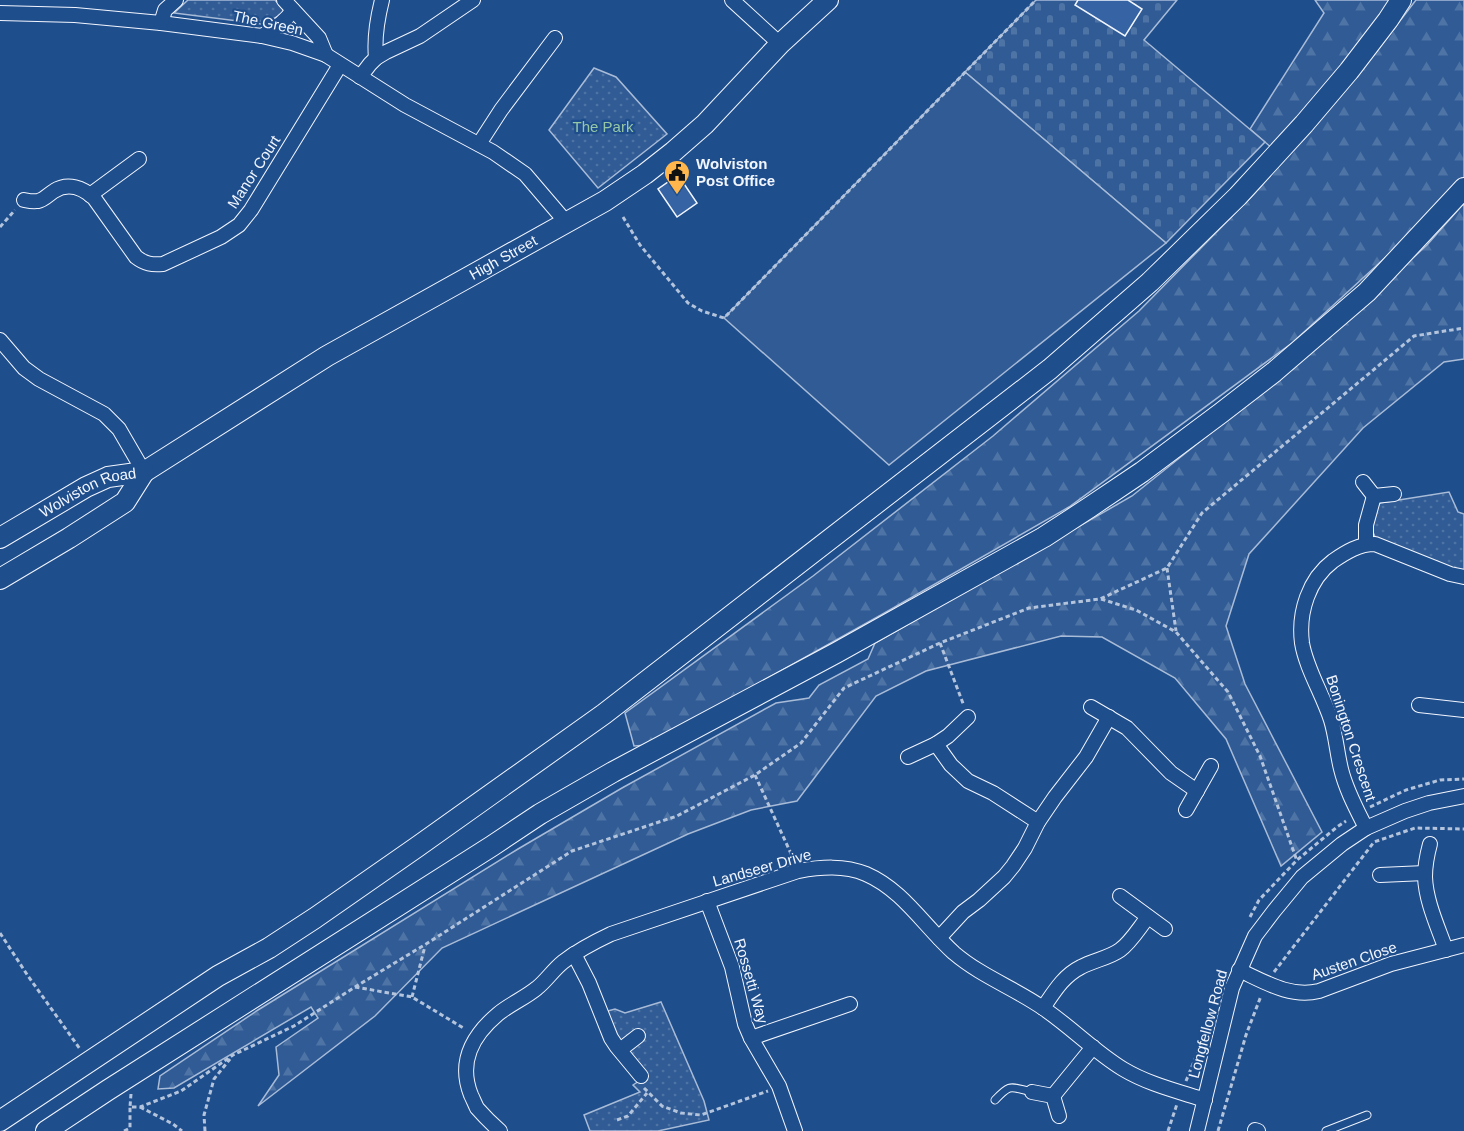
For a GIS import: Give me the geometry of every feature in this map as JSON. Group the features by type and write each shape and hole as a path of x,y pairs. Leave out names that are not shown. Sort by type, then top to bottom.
{"street":[{"path":"161,23 165,9 176,0"},
{"path":"376,58 376,27 382,0"},
{"path":"360,78 376,58 420,36 473,0"},
{"path":"732,0 780,44"},
{"name":"High Street","path":"144,472 327,356 604,201 645,174 705,124 780,44 828,0"},
{"path":"0,1120 218,976 269,948 315,918 417,848 604,714 1050,369 1149,282 1238,196 1349,71 1401,0"},
{"path":"262,36 282,24 289,5"},
{"name":"The Green","path":"289,5 320,39 326,55"},
{"name":"The Green","path":"0,14 75,15 161,23 262,36 292,43 326,55"},
{"path":"479,144 501,110 555,38"},
{"path":"326,55 405,105 493,152 525,174 566,222"},
{"name":"Manor Court","path":"90,195 129,249 144,263 163,264 221,237 239,225 251,210 340,65"},
{"path":"24,200 40,201 58,189 67,187 85,190 90,195 140,159"},
{"path":"46,1131 540,814 1044,537 1090,507 1274,372 1367,292 1464,188"},
{"path":"0,340 24,368 39,379 105,414 119,429 144,472"},
{"name":"Wolviston Road","path":"0,538 86,487 108,477 144,472"},
{"name":"Wolviston Road","path":"0,579 125,502 144,472"},
{"path":"1363,482 1374,496"},
{"path":"1374,496 1394,494"},
{"path":"1374,496 1366,525 1366,544 1375,544 1450,574 1464,577"},
{"name":"Bonington Crescent","path":"1366,544 1346,552 1328,565 1316,578 1305,603 1301,629 1302,644 1331,721 1341,771 1366,828"},
{"path":"1419,705 1464,705"},
{"path":"1091,707 1132,732 1171,773 1197,791"},
{"path":"908,758 948,736 968,717"},
{"path":"939,938 963,912 1009,872 1038,822 1086,757 1109,717"},
{"path":"936,744 951,765 968,781 993,793 1038,822"},
{"path":"1186,810 1211,766"},
{"name":"Longfellow Road","path":"1197,1131 1232,988 1239,970 1256,936 1302,877 1341,844 1366,828 1429,803 1464,796"},
{"path":"1430,844 1425,866 1427,893 1446,950"},
{"name":"Landseer Drive","path":"500,1131 485,1118 476,1105 468,1087 466,1073 470,1048 487,1023 501,1011 520,1001 538,987 556,968 592,942 798,871 820,867 843,868 865,873 885,884 901,897 955,954 1043,1008 1124,1069 1164,1087 1205,1100"},
{"path":"1380,875 1425,873"},
{"path":"1120,896 1165,929"},
{"name":"Rossetti Way","path":"707,901 732,967 745,1024 779,1086 795,1131"},
{"path":"1043,1008 1058,985 1070,974 1081,966 1122,949 1148,917"},
{"name":"Austen Close","path":"1239,970 1292,993 1308,994 1391,964 1464,945"},
{"path":"574,954 589,983 606,1026 620,1050 641,1076"},
{"name":"Rossetti Way","path":"751,1038 850,1004"},
{"path":"620,1050 638,1036"},
{"path":"1053,1096 1093,1047"},
{"path":"1032,1092 1053,1096"},
{"path":"1053,1096 1059,1116"}],"lane":[{"path":"994,1100 1010,1087 1032,1092"},
{"path":"1326,1131 1367,1115"}],"path":[{"path":"623,217 640,245 688,303 724,318 1036,0"},
{"path":"0,227 24,200"},
{"path":"130,1107 141,1107 181,1091 233,1055 294,1026 572,851 677,816 755,775 801,742 844,688 940,644 1029,608 1100,599 1167,568 1202,513 1414,336 1464,328"},
{"path":"1167,568 1176,632"},
{"path":"1100,599 1136,610 1176,632 1228,692 1260,756 1302,877"},
{"path":"940,644 968,717"},
{"path":"755,775 798,871"},
{"path":"1218,1131 1245,1035 1266,983 1374,842 1415,828 1464,829"},
{"path":"0,933 89,1062"},
{"path":"412,997 426,944"},
{"path":"355,987 412,997 477,1036"},
{"path":"205,1131 204,1114 214,1079 233,1055"},
{"path":"641,1076 637,1080 647,1093 662,1106 681,1113 701,1115 779,1086"},
{"path":"123,1131 130,1128 131,1091"},
{"path":"617,1120 628,1116 647,1093"},
{"path":"141,1107 182,1131"}],"green space":[{"path":"188,0 275,0 286,13 261,24 174,13"},
{"path":"1036,0 1177,0 1144,40 1265,142 1166,243 965,72"},
{"path":"1315,0 1393,0 1335,78 1273,149 1250,129 1324,13"},
{"path":"1416,0 1464,0 1464,179 1434,213 1292,343 1069,507 648,745 634,746 625,713 813,576 993,436 1139,311 1254,194 1365,66"},
{"name":"The Park","path":"594,68 616,77 667,134 598,188 549,130"},
{"path":"1464,203 1464,359 1444,362 1363,428 1249,554 1226,626 1245,684 1322,832 1281,866 1226,739 1175,678 1102,637 1061,636 926,671 876,696 797,801 751,810 688,834 442,948 375,1016 258,1106 279,1075 276,1047 318,1018 311,1007 174,1088 158,1089 160,1076 258,1010 518,849 622,788 776,703 809,698 819,685 868,659 875,643 1132,496 1303,359 1427,245"},
{"path":"1449,492 1458,512 1464,514 1464,572 1376,539 1372,530 1380,503"},
{"path":"661,1002 704,1101 709,1120 658,1131 590,1131 584,1115 640,1092 633,1085 645,1077 619,1046 604,1012 615,1009 625,1013"}],"shaded area":[{"path":"965,72 1166,243 889,465 724,318"}],"building":[{"path":"1078,0 1128,0 1142,9 1125,36 1075,5"},
{"name":"Wolviston Post Office","path":"678,175 697,203 677,217 658,189"}],"place":[{"name":"Wolviston Post Office","path":"677,196"}]}
